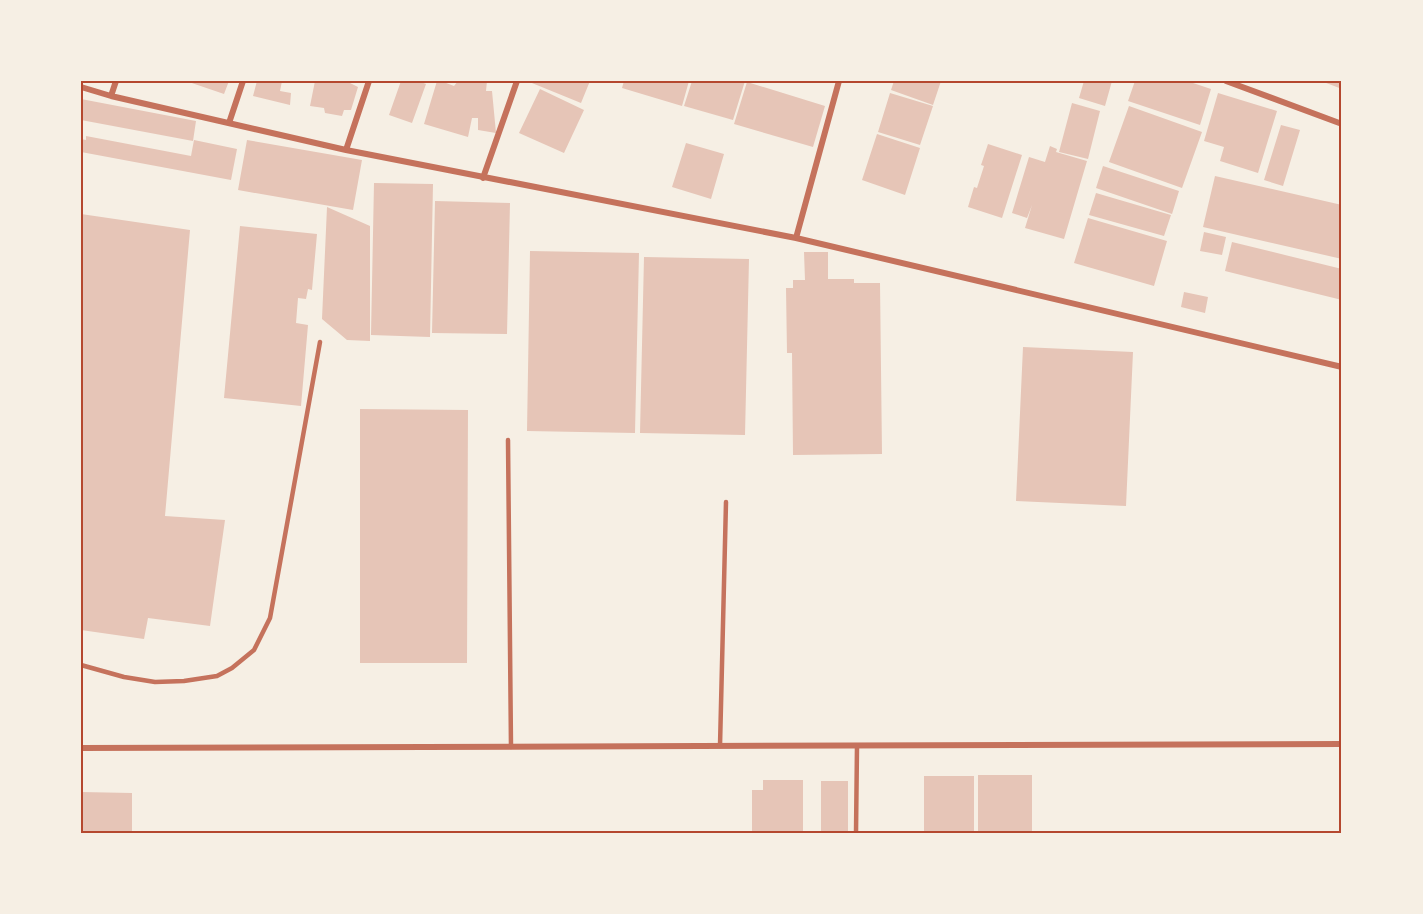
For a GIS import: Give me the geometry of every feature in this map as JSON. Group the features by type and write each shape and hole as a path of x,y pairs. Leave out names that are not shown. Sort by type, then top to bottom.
{"street":[{"path":"111,96 116,81"},
{"path":"229,123 243,81"},
{"path":"346,150 369,81"},
{"path":"483,178 517,81"},
{"path":"796,238 839,81"},
{"path":"1226,81 1342,124"},
{"path":"81,87 111,96 346,150 796,238 1342,367"},
{"path":"81,748 1342,744"}],"lane":[{"path":"81,665 124,677 155,682 184,681 217,676 232,668 254,650 270,618 320,342"},
{"path":"508,440 511,747"},
{"path":"720,746 726,502"},
{"path":"856,833 857,746"}],"building":[{"path":"186,81 229,81 224,94"},
{"path":"257,81 282,81 280,91 291,93 290,105 253,96"},
{"path":"315,81 346,81 358,87 351,110 344,110 342,116 325,113 324,108 310,106"},
{"path":"401,81 418,81 426,84 412,123 389,115"},
{"path":"437,81 454,86 458,81 487,81 486,91 492,91 496,133 478,130 478,118 472,118 468,137 424,124"},
{"path":"527,81 590,81 581,103"},
{"path":"624,81 689,81 682,106 622,88"},
{"path":"692,81 745,81 733,120 684,106"},
{"path":"894,81 941,81 933,105 891,90"},
{"path":"1084,81 1112,81 1105,106 1079,98"},
{"path":"1135,81 1187,81 1211,89 1200,125 1128,101"},
{"path":"1321,81 1342,81 1342,89"},
{"path":"747,82 825,106 813,147 734,124"},
{"path":"540,89 584,110 564,153 519,133"},
{"path":"890,93 933,106 920,145 878,132"},
{"path":"1218,93 1277,111 1258,173 1220,161 1224,147 1204,141"},
{"path":"81,99 196,121 193,141 81,120"},
{"path":"1072,103 1100,111 1088,159 1059,152"},
{"path":"1129,106 1202,132 1182,188 1109,162"},
{"path":"1281,125 1300,130 1283,186 1264,180"},
{"path":"877,134 920,148 905,195 862,180"},
{"path":"86,136 191,156 194,140 237,149 231,180 81,152 81,139 86,140"},
{"path":"247,140 362,160 353,210 238,190"},
{"path":"686,143 724,154 711,199 672,187"},
{"path":"988,144 1022,155 1002,218 968,207 984,166 981,165"},
{"path":"1050,146 1057,149 1056,152 1087,161 1064,239 1025,228 1032,205 1027,218 1012,213 1029,157 1045,162"},
{"path":"1103,166 1179,191 1172,214 1096,188"},
{"path":"1215,176 1342,205 1342,259 1203,227"},
{"path":"374,183 433,184 430,337 371,335"},
{"path":"1096,193 1171,215 1164,236 1089,215"},
{"path":"435,201 510,203 507,334 432,333"},
{"path":"327,207 370,226 370,341 347,340 322,319"},
{"path":"81,214 190,230 165,516 225,520 210,626 148,618 144,639 81,630"},
{"path":"1088,218 1167,241 1154,286 1074,263"},
{"path":"240,226 317,234 312,290 308,289 306,299 298,298 296,323 308,325 301,406 224,398"},
{"path":"1204,232 1226,237 1222,255 1200,251"},
{"path":"1232,242 1342,269 1342,300 1225,271"},
{"path":"530,251 639,253 635,433 527,431"},
{"path":"804,252 828,252 828,279 854,279 854,283 880,283 882,454 793,455 792,353 787,353 786,288 793,288 793,280 805,280"},
{"path":"644,257 749,259 745,435 640,433"},
{"path":"1184,292 1208,297 1205,313 1181,307"},
{"path":"1023,347 1133,352 1126,506 1016,501"},
{"path":"360,409 468,410 467,663 360,663"},
{"path":"978,775 1032,775 1032,833 978,833"},
{"path":"924,776 974,776 974,833 924,833"},
{"path":"763,780 803,780 803,833 752,833 752,790 763,790"},
{"path":"821,781 848,781 848,833 821,833"},
{"path":"81,792 132,793 132,833 81,833"}]}
